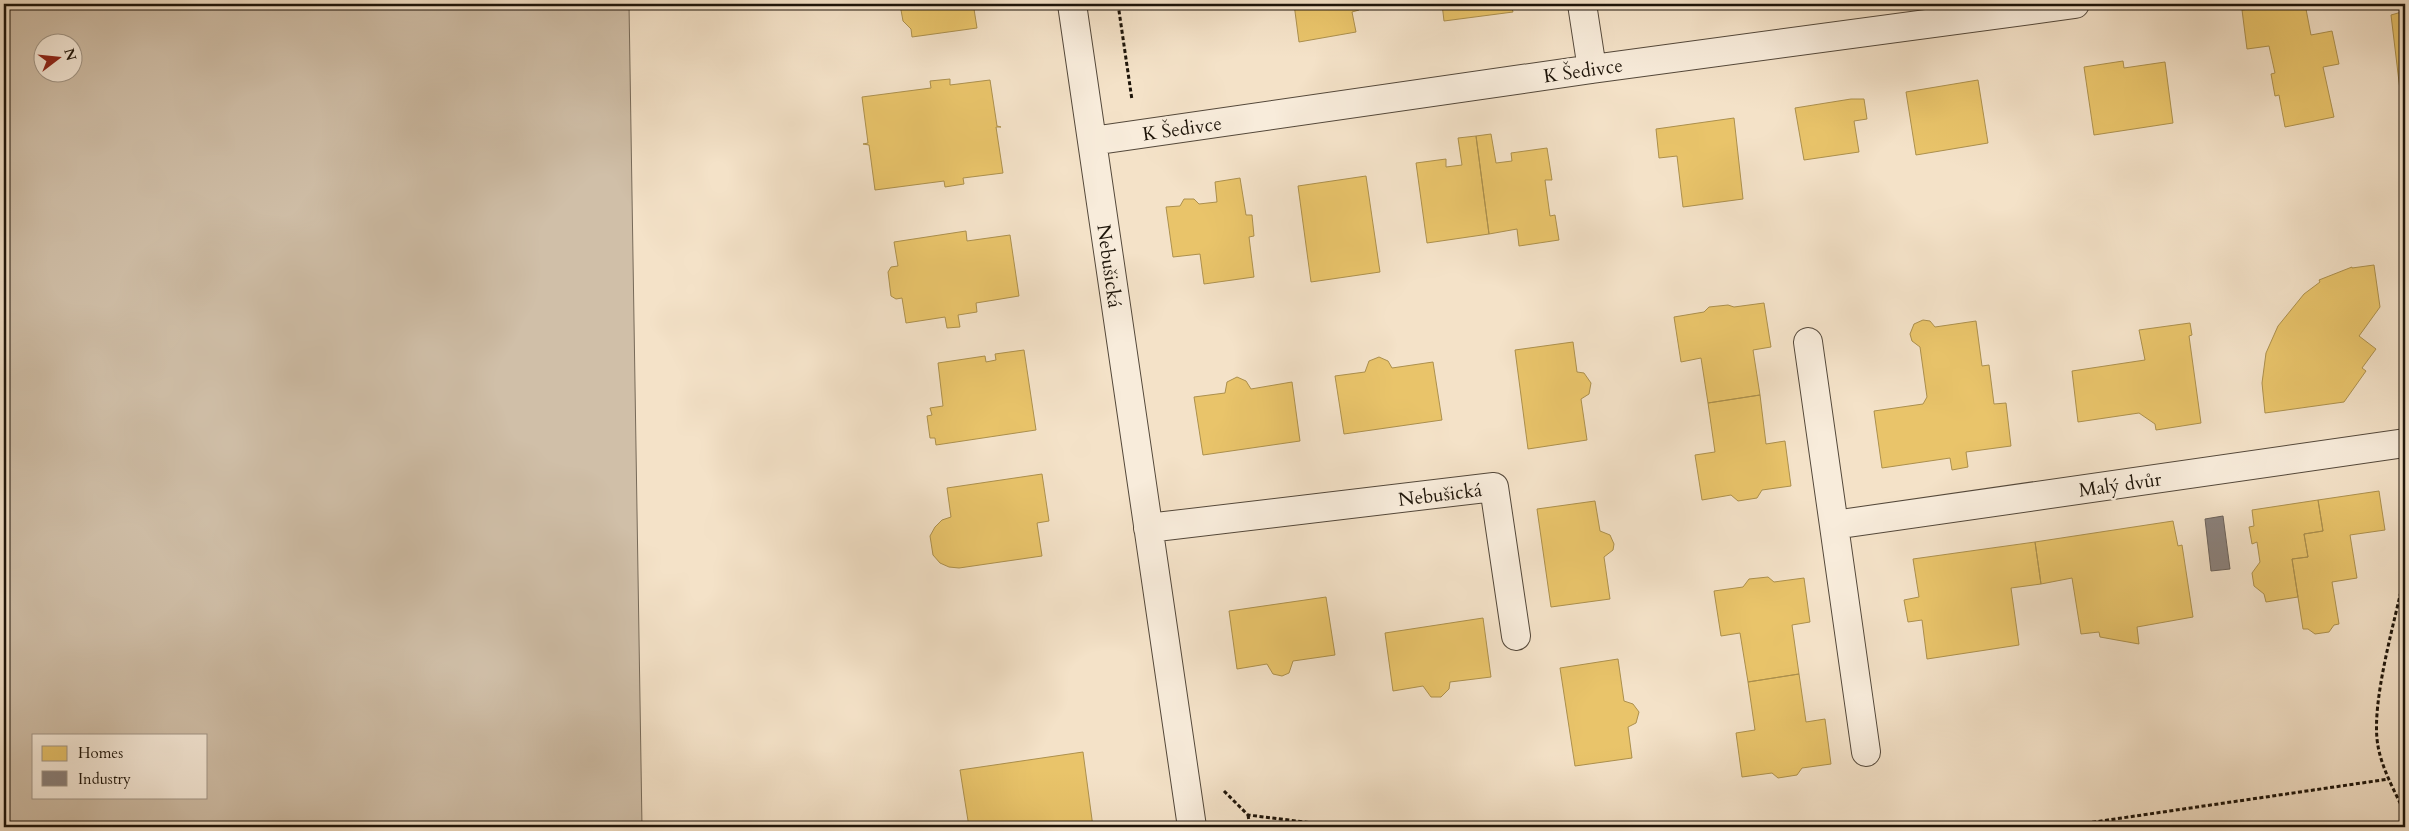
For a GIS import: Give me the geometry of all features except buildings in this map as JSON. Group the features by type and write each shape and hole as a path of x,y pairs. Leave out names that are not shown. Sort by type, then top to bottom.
{"street":[{"name":"Nebušická","path":"1072,4 1192,827"},
{"path":"1582,4 1592,69"},
{"name":"K Šedivce","path":"1092,141 1592,69 2075,4"},
{"path":"1808,342 1866,752"},
{"name":"Malý dvůr","path":"1834,525 2405,443"},
{"name":"Nebušická","path":"1148,528 1494,487 1516,636"}],"path":[{"path":"1118,4 1138,135"},
{"path":"2405,573 2378,709 2378,746 2389,779 2405,813"},
{"path":"2060,827 2389,779"},
{"path":"1220,786 1248,815 1250,827"},
{"path":"1248,815 1345,827"}],"shaded area":[{"path":"4,4 629,4 642,827 4,827"}]}
